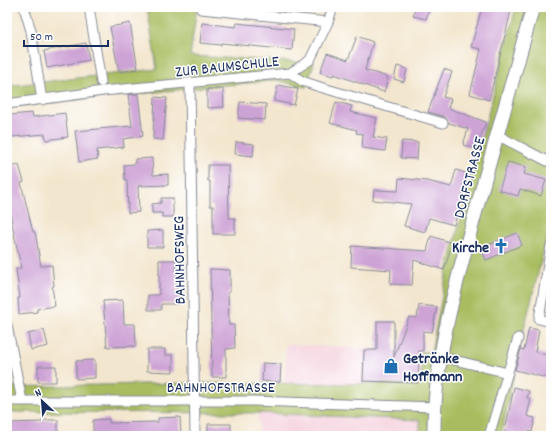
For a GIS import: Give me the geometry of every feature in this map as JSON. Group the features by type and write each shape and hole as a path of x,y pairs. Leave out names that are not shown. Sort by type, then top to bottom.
{"main road":[{"name":"DORFSTRASSE","path":"434,436 435,407 442,357 455,290 533,7"}],"street":[{"path":"24,7 31,31 42,100"},
{"path":"89,7 101,82"},
{"path":"290,73 310,60 328,22 333,7"},
{"path":"201,9 328,22"},
{"name":"ZUR BAUMSCHULE","path":"7,104 103,92 290,73 302,80 320,87 443,123"},
{"name":"BAHNHOFSWEG","path":"190,84 195,436"},
{"path":"497,135 551,163"},
{"path":"551,246 539,319 551,322"},
{"path":"7,325 22,401"},
{"path":"489,436 518,338"},
{"path":"442,357 508,373"},
{"name":"BAHNHOFSTRASSE","path":"7,401 194,400 435,407"}],"shaded area":[{"path":"286,344 421,352 421,384 285,384"},
{"path":"258,413 421,420 420,436 259,436"}],"green space":[{"path":"147,7 197,7 190,56 314,63 306,87 276,80 7,107 7,86 157,69"},
{"path":"516,7 551,7 551,222 520,345 501,436 420,436 420,420 258,413 7,412 7,387 188,383 421,384 421,352 431,352 447,271"}],"building":[{"path":"416,7 430,7 426,19 413,16"},
{"path":"482,7 512,7 489,100 470,94 481,49 471,47"},
{"path":"130,23 138,69 119,72 110,27"},
{"path":"202,23 236,27 237,23 294,29 292,50 221,43 221,45 200,43"},
{"path":"357,36 373,42 365,70 388,77 384,92 334,74 333,76 320,72 327,53 348,60"},
{"path":"86,43 89,60 47,68 44,51"},
{"path":"397,66 407,69 404,82 394,79"},
{"path":"444,69 452,72 443,97 451,99 448,108 486,122 476,149 463,145 468,129 449,123 445,117 428,112"},
{"path":"278,85 298,89 294,105 274,101"},
{"path":"207,89 223,89 224,107 207,108"},
{"path":"138,94 143,136 123,139 124,147 97,150 98,159 79,162 75,131 132,126 128,95"},
{"path":"155,97 167,98 163,140 153,139"},
{"path":"240,102 266,104 265,120 238,118"},
{"path":"336,102 352,106 350,112 377,118 373,137 387,139 385,151 362,148 363,134 356,133 357,130 330,123"},
{"path":"32,113 33,117 65,113 68,137 46,140 45,134 12,137 10,115"},
{"path":"402,141 418,142 417,159 401,158"},
{"path":"236,142 254,144 253,156 235,154"},
{"path":"152,158 153,175 168,174 168,185 138,186 139,212 128,213 127,180 125,180 124,165 135,164 135,159"},
{"path":"508,162 526,167 524,174 546,180 541,196 520,189 518,196 499,190"},
{"path":"19,165 24,182 21,183 33,232 35,232 41,266 52,265 54,286 52,287 55,306 37,309 37,312 19,314 18,298 20,298 16,269 21,268 7,198 7,168"},
{"path":"208,165 228,165 229,218 235,218 235,234 213,234 213,206 210,206 210,181 208,181"},
{"path":"456,170 469,174 454,225 429,218 425,232 404,226 411,204 373,200 374,190 398,191 399,178 427,181 451,187"},
{"path":"161,198 173,198 173,217 162,217 162,213 152,213 152,204 161,203"},
{"path":"163,230 163,247 147,247 147,231"},
{"name":"Kirche","path":"517,233 522,245 486,260 481,248"},
{"path":"431,236 452,243 444,270 414,260 412,285 390,284 391,270 351,267 352,246 427,251"},
{"path":"159,260 176,260 177,295 179,295 179,304 161,304 161,310 148,310 148,295 159,295"},
{"path":"210,269 230,270 230,292 228,292 229,325 234,325 235,348 226,349 226,377 212,377"},
{"path":"123,300 124,324 135,324 136,346 107,347 103,301"},
{"path":"419,305 437,307 432,332 423,331 423,351 419,351 418,383 363,381 364,350 377,350 377,321 394,321 394,357 409,317 417,318"},
{"path":"529,328 539,330 535,352 551,356 551,379 515,370 521,349 524,350"},
{"path":"44,330 48,346 31,350 28,334"},
{"path":"147,349 165,349 165,355 173,355 173,372 147,371"},
{"path":"95,360 95,378 76,379 76,361"},
{"path":"263,363 281,364 280,382 262,381"},
{"path":"38,366 56,366 56,382 38,382"},
{"path":"514,387 529,391 527,398 531,399 527,416 535,418 532,432 529,431 528,436 504,436"},
{"path":"180,417 181,436 93,435 93,420 109,419 109,423 158,422 158,418"},
{"path":"42,420 58,420 58,436 8,436 7,423 42,422"},
{"path":"208,424 231,424 231,436 208,436"}],"place":[{"name":"Kirche","path":"501,246"},
{"name":"Getränke Hoffmann","path":"391,366"}]}
